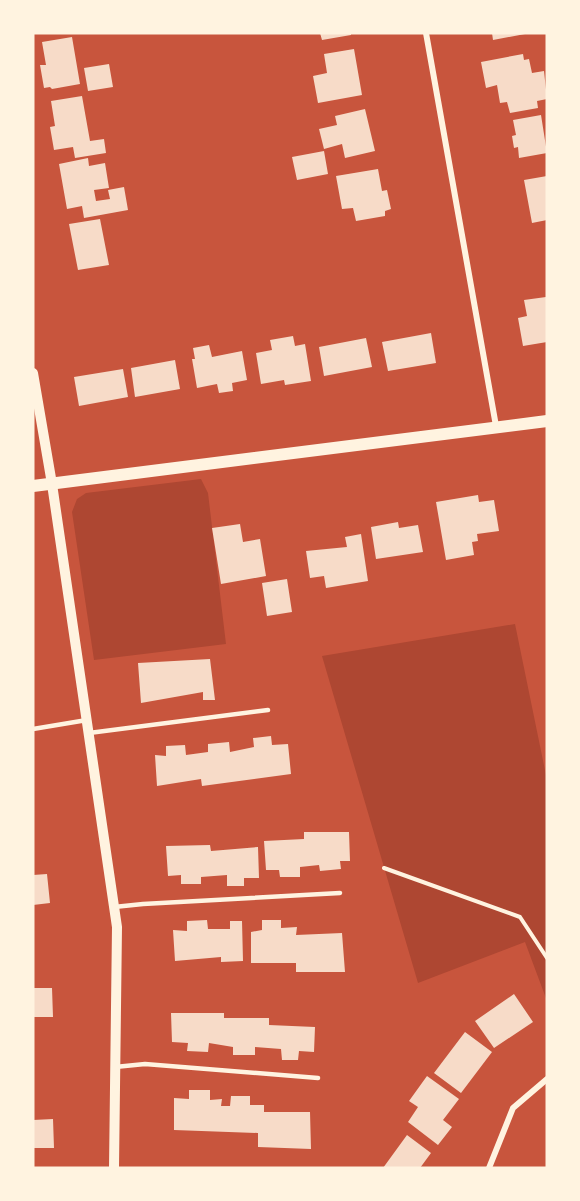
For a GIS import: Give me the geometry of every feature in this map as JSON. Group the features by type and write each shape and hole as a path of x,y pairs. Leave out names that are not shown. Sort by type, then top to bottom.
{"main road":[{"path":"33,486 547,421"}],"street":[{"path":"426,33 496,426"},
{"path":"33,373 52,484 117,927 114,1168"},
{"path":"489,1168 513,1108 547,1079"}],"lane":[{"path":"89,734 268,710"},
{"path":"33,729 87,720"},
{"path":"114,907 340,893"},
{"path":"115,1067 145,1064 318,1078"}],"path":[{"path":"384,868 520,917 547,958"}],"shaded area":[{"path":"201,479 208,493 226,644 94,660 72,512 77,499 86,493"},
{"path":"515,624 547,780 547,1001 525,942 418,983 322,656"}],"building":[{"path":"320,33 351,33 351,35 322,40"},
{"path":"492,33 525,33 525,34 493,40"},
{"path":"72,37 80,84 52,89 44,88 40,65 46,65 42,42"},
{"path":"354,49 362,95 318,103 313,76 327,73 324,54"},
{"path":"523,54 524,60 529,59 532,73 544,71 547,99 537,101 538,108 510,113 507,102 500,103 497,85 486,88 481,62"},
{"path":"109,64 113,87 88,91 84,68"},
{"path":"82,96 90,141 104,139 106,153 75,158 73,147 54,150 50,127 55,126 51,101"},
{"path":"365,109 375,151 345,158 342,144 324,149 319,129 337,125 335,116"},
{"path":"541,115 547,153 519,158 518,147 514,148 512,136 516,135 513,120"},
{"path":"324,151 328,174 297,180 292,157"},
{"path":"88,158 89,166 105,163 109,188 94,190 96,201 110,199 108,190 124,187 128,210 84,218 82,206 67,209 59,164"},
{"path":"378,169 382,191 387,190 391,209 385,211 385,216 356,221 353,208 342,209 336,176"},
{"path":"547,176 547,220 532,223 524,180"},
{"path":"100,219 109,265 78,270 69,224"},
{"path":"546,297 547,342 523,346 518,318 527,316 524,300"},
{"path":"431,333 436,363 388,371 382,342"},
{"path":"293,336 295,346 305,344 311,381 285,385 284,380 261,384 256,353 272,350 270,340"},
{"path":"366,338 372,367 324,376 319,347"},
{"path":"209,345 212,357 242,351 247,380 232,383 233,391 219,393 217,384 197,388 192,359 195,359 193,348"},
{"path":"175,360 180,389 135,397 131,368"},
{"path":"123,369 128,397 79,406 74,377"},
{"path":"478,495 479,502 494,500 499,531 477,534 478,541 472,542 474,555 446,560 436,502"},
{"path":"398,522 399,528 418,525 423,552 376,559 371,527"},
{"path":"240,524 243,542 260,539 266,576 221,584 212,528"},
{"path":"361,534 368,581 326,588 324,576 310,578 306,551 347,547 345,537"},
{"path":"287,579 292,612 267,616 262,583"},
{"path":"210,659 215,700 203,700 203,692 141,703 138,663"},
{"path":"271,736 272,745 288,744 291,774 202,786 201,779 157,786 155,755 166,756 166,746 185,745 186,755 208,752 208,744 229,742 230,752 254,747 253,738"},
{"path":"304,832 349,832 350,861 340,861 341,869 320,871 319,865 300,867 300,877 280,877 279,870 266,870 264,841 304,839"},
{"path":"210,845 211,851 258,847 259,878 244,878 244,886 227,886 227,875 201,877 201,884 181,884 181,875 168,876 166,846"},
{"path":"47,874 50,903 33,905 33,875"},
{"path":"207,920 208,929 230,929 230,921 242,921 243,961 221,962 221,957 175,961 173,930 187,931 187,921"},
{"path":"262,920 281,920 281,928 297,927 296,935 342,933 345,972 296,972 296,963 251,963 251,932 262,930"},
{"path":"33,988 52,988 53,1017 33,1017"},
{"path":"514,994 533,1022 494,1048 475,1021"},
{"path":"171,1013 224,1013 224,1018 269,1018 269,1025 315,1027 314,1052 299,1051 298,1060 282,1060 281,1049 255,1047 255,1055 233,1055 233,1047 209,1043 208,1052 187,1051 188,1043 172,1042"},
{"path":"465,1032 492,1052 461,1093 434,1073"},
{"path":"427,1076 459,1099 443,1120 452,1127 438,1145 408,1122 418,1107 409,1101"},
{"path":"189,1090 210,1090 210,1100 222,1099 221,1106 230,1106 231,1096 250,1096 250,1105 264,1105 264,1112 310,1112 311,1149 258,1147 258,1133 174,1130 174,1098 189,1099"},
{"path":"53,1119 54,1148 33,1148 33,1120"},
{"path":"407,1135 431,1153 420,1168 383,1168"}]}
